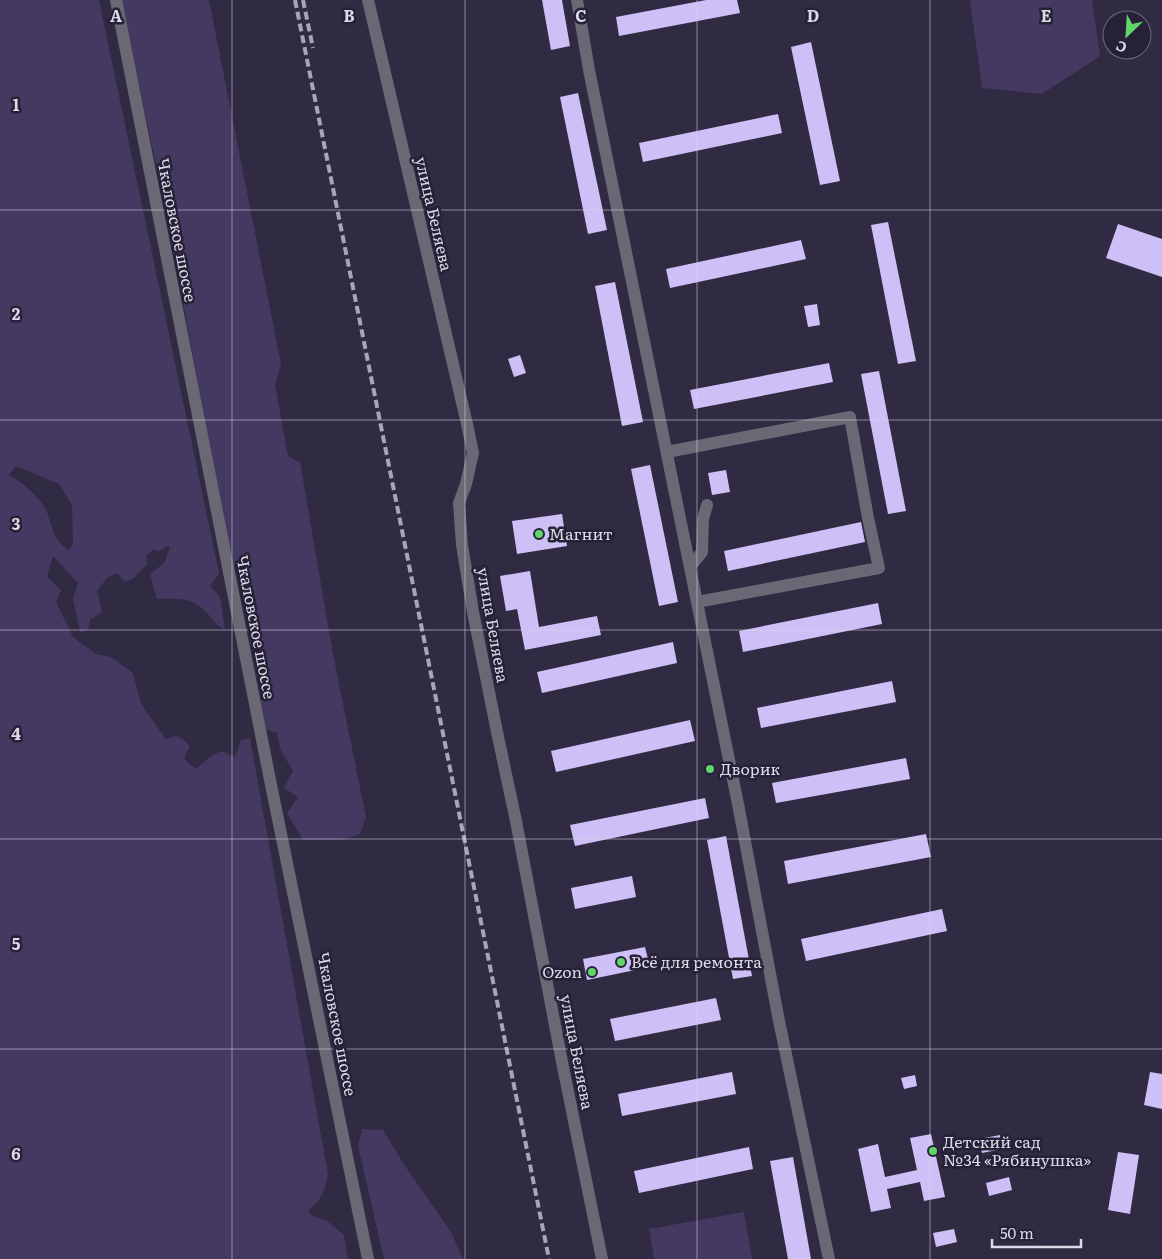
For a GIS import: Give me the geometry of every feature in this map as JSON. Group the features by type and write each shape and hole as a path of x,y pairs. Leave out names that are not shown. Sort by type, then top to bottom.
{"street":[{"name":"Чкаловское шоссе","path":"116,0 268,770 368,1259"},
{"name":"улица Беляева","path":"368,0 467,424 472,453 466,484 459,503 462,545 473,612 602,1259"},
{"path":"576,0 828,1259"},
{"path":"667,452 850,417 879,568 697,602"},
{"path":"690,567 702,552 703,519 707,505"}],"shaded area":[{"path":"0,0 99,0 219,573 210,586 220,597 225,630 218,626 205,611 194,603 183,599 157,599 150,574 164,563 170,548 168,546 159,551 154,549 146,556 147,564 134,578 125,582 117,573 107,578 97,591 102,612 90,620 88,630 80,632 73,599 78,583 53,556 47,577 61,590 56,602 73,637 96,654 111,657 133,673 141,704 166,739 177,736 190,746 184,759 196,769 212,755 222,751 235,757 241,740 250,738 328,1174 322,1195 317,1203 308,1211 312,1216 327,1221 344,1235 348,1259 0,1259","holes":["16,466 59,484 72,505 73,543 69,550 56,537 49,516 39,499 9,475"]},
{"path":"121,0 209,0 281,364 275,385 288,456 300,462 333,654 366,817 360,834 343,840 303,840 287,813 298,797 284,788 293,771 280,749 277,733 266,729 261,701 271,693 266,689 254,665 262,657 249,620 247,579 233,563 169,226"},
{"path":"970,0 1092,0 1100,56 1042,94 982,88"},
{"path":"362,1129 383,1130 405,1166 451,1232 463,1259 384,1259 358,1146"},
{"path":"744,1212 752,1259 654,1259 649,1229"}],"building":[{"path":"542,0 562,0 570,46 551,50"},
{"path":"706,0 737,0 740,13 619,36 616,17"},
{"path":"811,42 840,181 820,185 791,47"},
{"path":"578,93 607,230 588,234 560,97"},
{"path":"778,114 782,133 643,162 639,143"},
{"path":"888,222 916,361 898,364 871,225"},
{"path":"1118,224 1162,239 1162,277 1106,258"},
{"path":"801,240 806,259 670,288 666,269"},
{"path":"615,282 643,422 622,426 595,286"},
{"path":"817,304 820,325 808,327 804,306"},
{"path":"520,355 526,373 514,377 508,359"},
{"path":"829,363 833,382 694,409 690,390"},
{"path":"879,371 906,511 888,514 861,374"},
{"path":"650,465 678,602 659,606 631,469"},
{"path":"726,470 730,492 712,495 708,473"},
{"name":"Магнит","path":"562,514 567,546 517,554 512,521"},
{"path":"861,522 865,542 728,571 724,551"},
{"path":"530,571 539,627 597,616 601,635 525,650 517,609 506,611 500,576"},
{"path":"878,603 882,624 743,652 739,631"},
{"path":"673,642 677,663 542,693 537,672"},
{"path":"892,681 896,702 761,728 757,708"},
{"path":"690,720 695,741 556,772 551,751"},
{"path":"906,758 910,779 776,803 772,783"},
{"path":"705,798 709,818 575,846 570,825"},
{"path":"926,834 931,857 788,884 784,861"},
{"path":"726,836 752,976 733,979 707,840"},
{"path":"632,876 636,897 575,909 571,888"},
{"path":"942,909 947,931 806,961 801,939"},
{"path":"645,947 650,967 587,980 583,959"},
{"path":"716,998 721,1020 615,1041 610,1019"},
{"path":"732,1072 736,1094 622,1116 618,1094"},
{"path":"1150,1072 1162,1074 1162,1109 1144,1105"},
{"path":"915,1075 917,1086 904,1089 901,1078"},
{"path":"931,1134 945,1197 924,1201 920,1182 887,1189 891,1208 871,1212 858,1149 878,1144 885,1177 917,1170 910,1138"},
{"path":"1000,1135 1002,1149 982,1153 979,1139"},
{"path":"749,1147 753,1169 639,1193 634,1171"},
{"path":"1118,1152 1139,1155 1130,1214 1108,1210"},
{"path":"793,1157 811,1259 788,1259 770,1161"},
{"path":"1009,1177 1012,1190 989,1196 986,1183"},
{"path":"954,1229 957,1242 936,1247 933,1233"}],"railway":[{"path":"295,0 549,1259"},
{"path":"303,0 313,48"}],"place":[{"name":"Магнит","path":"539,534"},
{"name":"Дворик","path":"710,769"},
{"name":"Всё для ремонта","path":"621,962"},
{"name":"Ozon","path":"592,972"},
{"name":"Детский сад №34 «Рябинушка»","path":"933,1151"}]}
